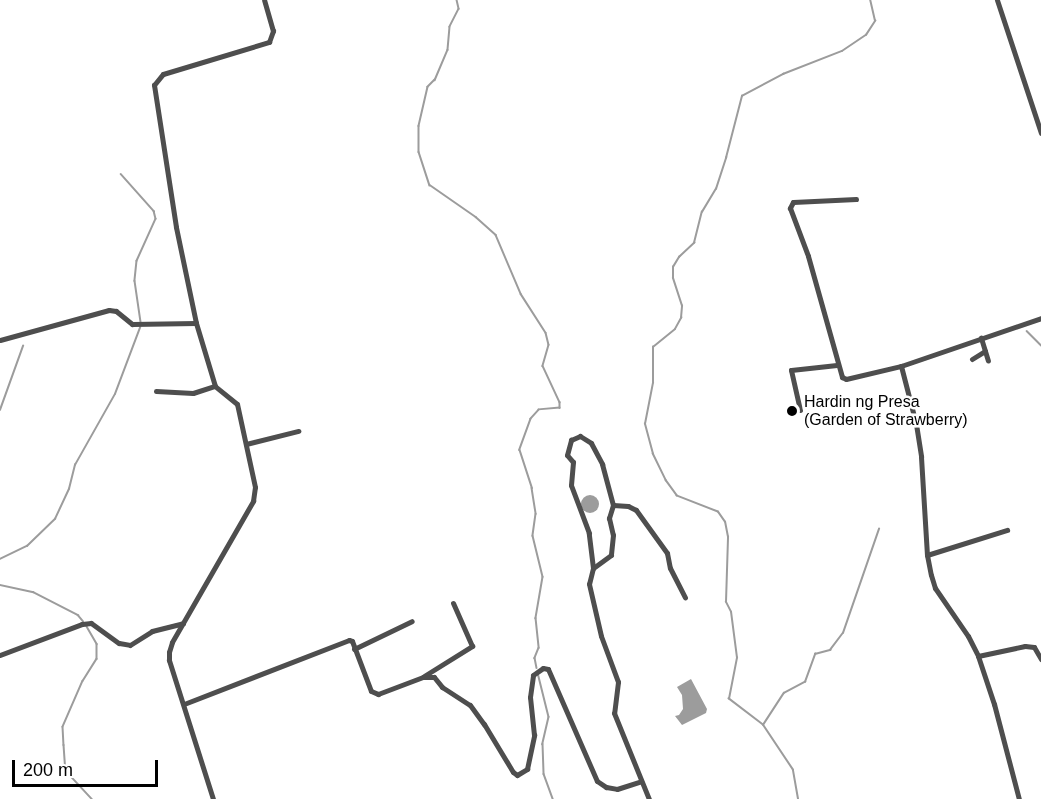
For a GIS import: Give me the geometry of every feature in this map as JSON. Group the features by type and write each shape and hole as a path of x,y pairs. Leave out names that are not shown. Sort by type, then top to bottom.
{"street":[{"path":"213,799 169,660 172,642 253,501 255,487 237,404 215,386 196,323 176,228 154,85 163,74 269,42 273,32 264,0"},
{"path":"997,0 1041,133"},
{"path":"856,199 793,202 790,208 808,256 837,365 840,374 846,379 901,366 1041,318"},
{"path":"0,340 109,310 116,310 126,320 139,325 196,323"},
{"path":"981,338 988,361"},
{"path":"972,359 985,351"},
{"path":"800,410 791,370 837,365"},
{"path":"901,366 916,424 921,457 927,555 935,588 968,636 978,657 994,704 1018,799"},
{"path":"156,391 193,393 215,386"},
{"path":"246,444 298,431"},
{"path":"593,568 611,555 613,535 609,518 613,505 602,464 591,443 580,436 571,440 567,454 573,462 571,485 589,533 593,568 589,584 601,636 618,682 614,713 649,799"},
{"path":"613,505 628,506 636,510 667,552 670,568 685,597"},
{"path":"927,555 1007,530"},
{"path":"184,704 349,640 366,684 373,694 423,677 472,646 453,603"},
{"path":"354,649 412,621"},
{"path":"0,655 82,624 91,623 119,643 130,645 152,631 183,623"},
{"path":"978,657 1025,646 1034,647 1041,659"},
{"path":"423,677 434,677 442,687 466,702 484,724 517,775 527,770 534,735 530,697 533,675 543,668 548,669 597,781 606,787 617,789 640,781"}],"shaded area":[{"path":"590,495 596,498 599,504 596,510 590,513 584,510 581,504 584,498"},
{"path":"691,679 707,709 706,713 682,725 675,716 679,715 683,709 682,695 677,687"}],"waterway":[{"path":"457,0 459,9 450,27 448,50 435,80 428,87 419,126 419,152 430,185 476,217 496,235 521,294 546,333 549,345 543,366 560,402 560,408 539,410 531,419 520,450 532,488 536,514 533,536 543,577 536,618 539,648 535,658 537,668"},
{"path":"798,799 793,770 763,725 729,699 737,658 731,612 726,602 728,537 725,522 718,512 677,496 666,481 653,454 645,424 653,383 653,347 675,329 681,318 682,306 673,278 673,267 679,257 694,243 702,212 716,189 742,96 783,74 842,51 866,35 875,21 870,0"},
{"path":"121,174 154,211 156,219 137,261 135,281 141,322"},
{"path":"0,559 27,546 55,519 69,489 75,465 115,394 140,328"},
{"path":"1027,331 1041,345"},
{"path":"0,410 23,346"},
{"path":"763,725 784,693 805,682 815,654 830,650 843,633 879,529"},
{"path":"0,585 33,592 78,615 83,621"},
{"path":"86,625 97,644 97,659 83,681 63,727 66,771 92,799"},
{"path":"538,673 549,717 543,744 544,774 553,799"}],"place":[{"name":"Hardin ng Presa (Garden of Strawberry)","path":"792,411"}]}
